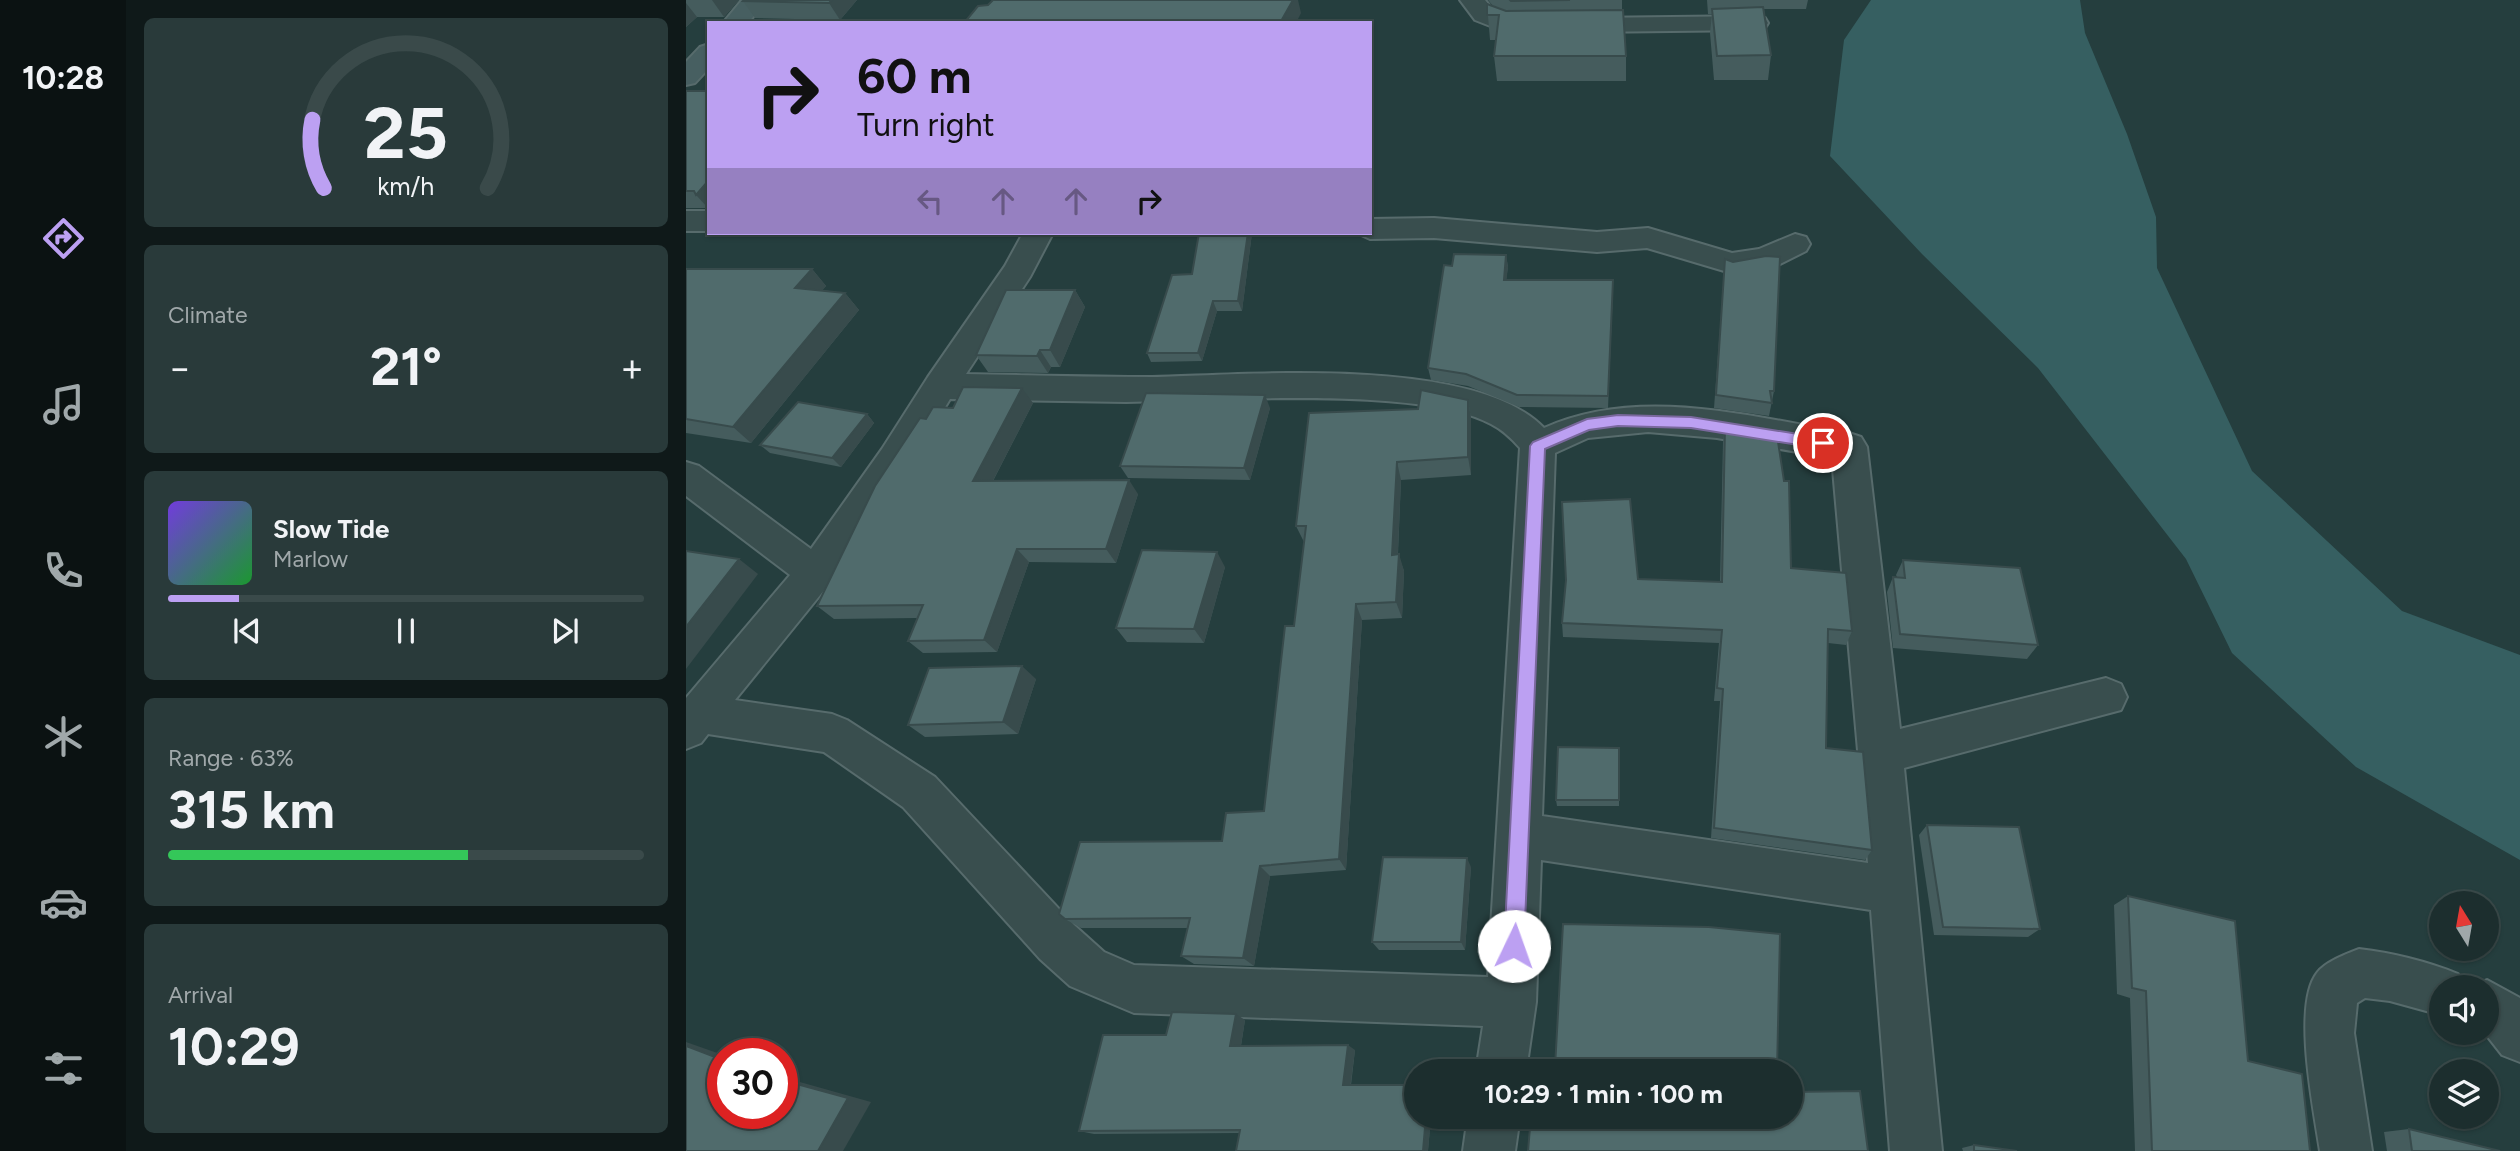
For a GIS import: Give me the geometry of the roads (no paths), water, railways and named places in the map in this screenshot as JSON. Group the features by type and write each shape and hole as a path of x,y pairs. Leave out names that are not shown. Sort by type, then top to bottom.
{"main road":[{"path":"737,21 755,0"},
{"path":"686,77 707,53"}],"street":[{"path":"1472,0 1484,15 1508,26 1756,23"},
{"path":"686,221 707,221"},
{"path":"1372,229 1434,228 1597,242 1648,238 1731,263 1765,260 1795,244"},
{"path":"693,722 815,573 895,460 940,386 1019,270 1037,235"},
{"path":"940,386 1151,389 1288,386 1369,389 1433,396 1494,410 1524,429 1538,446 1511,1002 1503,1059"},
{"path":"1538,446 1587,425 1618,420 1691,423 1849,447 1881,754 1916,1151"},
{"path":"686,476 815,573"},
{"path":"1881,754 2106,697"},
{"path":"693,722 832,734 919,792 1057,942 1087,970 1134,989 1511,1002"},
{"path":"1519,835 1893,890"},
{"path":"2346,1151 2329,1033 2334,990 2359,973 2390,977 2429,988"},
{"path":"2499,1013 2507,1019 2520,1037"},
{"path":"1489,1151 1492,1129"}],"water":[{"path":"1871,0 2080,0 2085,33 2127,134 2156,217 2157,268 2252,471 2402,611 2520,655 2520,860 2356,767 2232,653 2186,559 2038,368 1922,254 1830,156 1844,40"}]}
